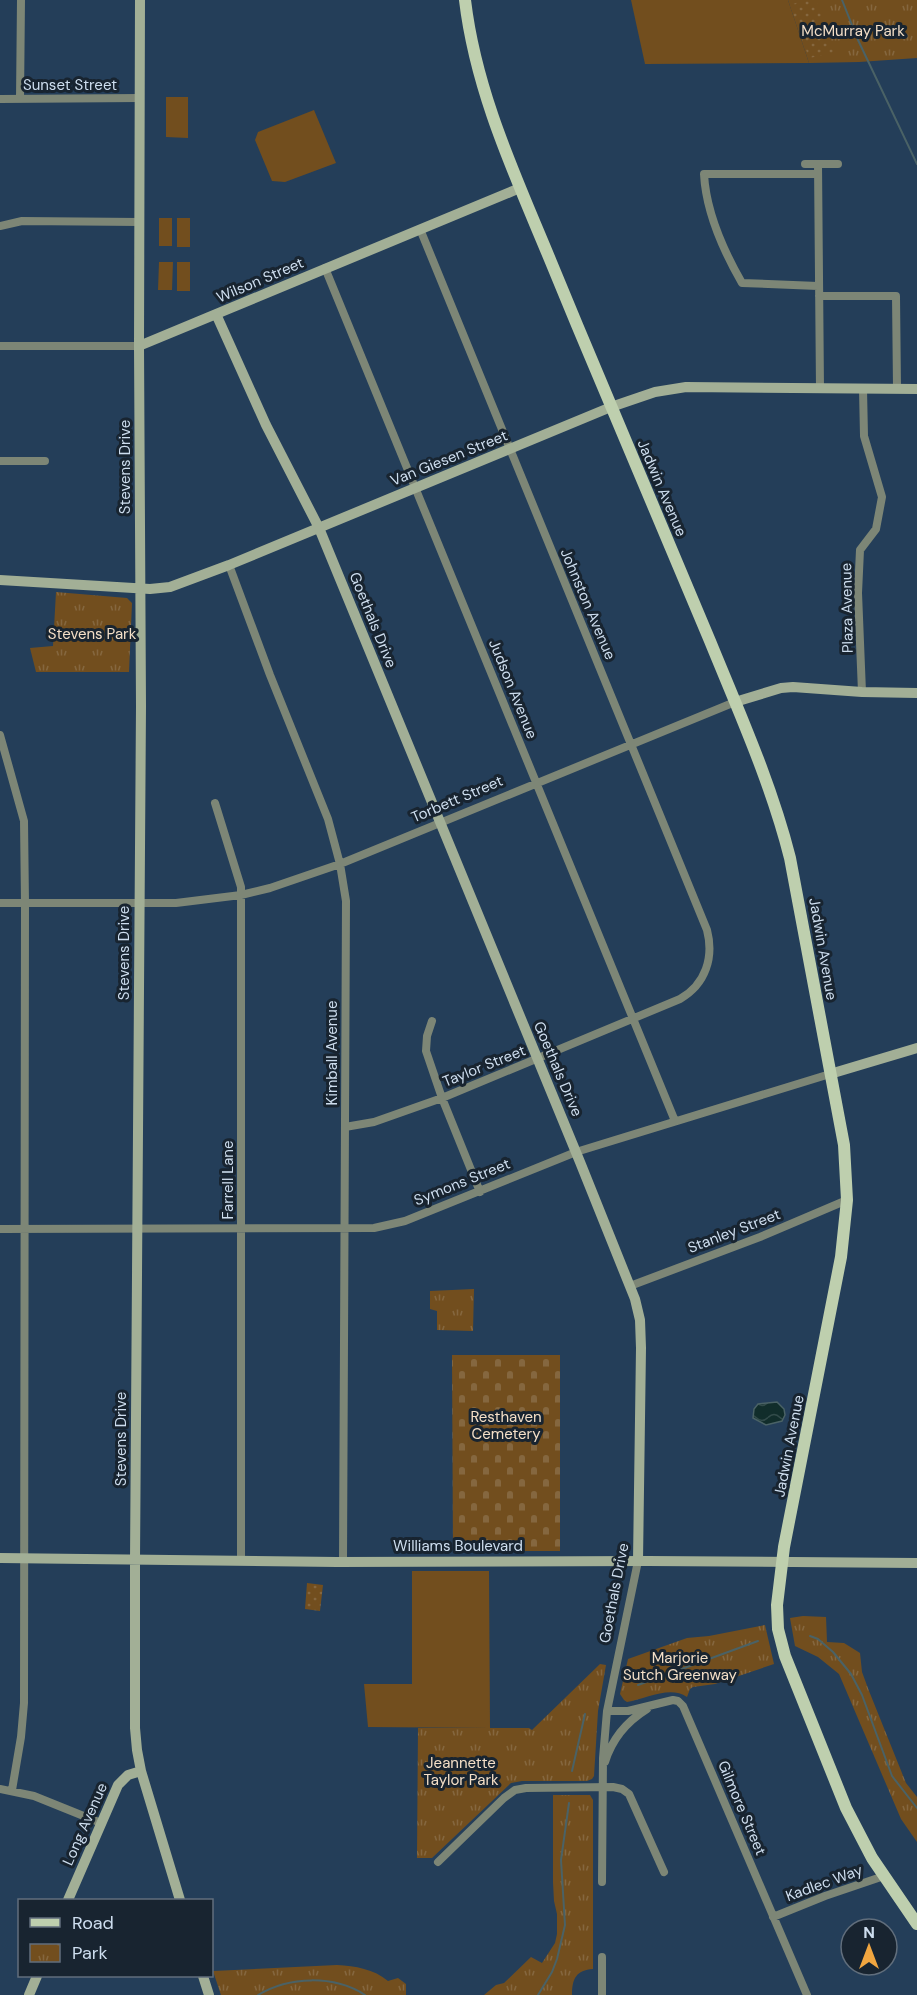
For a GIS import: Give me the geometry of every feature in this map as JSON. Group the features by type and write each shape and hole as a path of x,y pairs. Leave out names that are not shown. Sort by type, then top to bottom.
{"main road":[{"name":"Jadwin Avenue","path":"465,0 470,35 483,90 520,188 735,702 773,802 790,858 844,1145 847,1200 841,1257 782,1562 777,1621 785,1656 846,1808 864,1844 917,1924"}],"street":[{"path":"20,99 21,0"},
{"name":"Stevens Drive","path":"140,0 141,706 135,1728 141,1771 180,1899"},
{"name":"Sunset Street","path":"0,99 140,98"},
{"path":"805,164 838,164"},
{"path":"818,164 820,388"},
{"path":"818,174 704,174 705,196 727,258 742,283 818,286"},
{"name":"Wilson Street","path":"0,346 139,346 520,188"},
{"path":"0,226 22,221 140,222"},
{"name":"Johnston Avenue","path":"420,229 709,937 708,965 694,989"},
{"name":"Judson Avenue","path":"325,268 675,1121"},
{"path":"819,296 896,296 897,388"},
{"name":"Goethals Drive","path":"216,314 266,425 319,528 576,1152 638,1311 641,1348 638,1561 607,1711 603,1775 602,1882"},
{"name":"Van Giesen Street","path":"0,580 140,589 170,587 646,394 675,388 917,388"},
{"name":"Plaza Avenue","path":"862,692 858,593 860,550 876,529 882,497 864,436 864,389"},
{"path":"0,461 45,461"},
{"name":"Kimball Avenue","path":"229,565 327,819 340,864 346,901 343,1562"},
{"name":"Torbett Street","path":"0,903 176,903 241,895 289,883 340,864 735,702 781,688 917,693"},
{"path":"0,735 24,821 26,903 24,1703 12,1790"},
{"name":"Farrell Lane","path":"215,803 241,887 241,1560"},
{"name":"Taylor Street","path":"345,1127 374,1122 442,1098 680,999 694,989"},
{"path":"432,1021 427,1036 426,1051 442,1098 480,1192"},
{"name":"Symons Street","path":"0,1229 374,1228 405,1221 576,1152 917,1048"},
{"name":"Stanley Street","path":"630,1286 760,1237 847,1200"},
{"name":"Williams Boulevard","path":"0,1558 343,1562 917,1563"},
{"name":"Gilmore Street","path":"607,1711 628,1711 675,1700 684,1707 807,1995"},
{"path":"603,1775 608,1754 619,1734 636,1716 656,1704"},
{"name":"Long Avenue","path":"68,1899 121,1780 141,1771"},
{"path":"438,1862 515,1790 603,1787 622,1789 629,1794 664,1872"},
{"path":"0,1789 12,1790 57,1804 101,1823"},
{"name":"Kadlec Way","path":"773,1917 884,1876"},
{"path":"603,1957 603,1995"},
{"path":"29,1995 37,1977"},
{"path":"203,1977 209,1995"}],"green space":[{"path":"631,0 788,0 809,63 645,64"},
{"name":"McMurray Park","path":"788,0 917,0 917,58 809,63"},
{"path":"805,0 816,0 834,53 809,58 790,5"},
{"path":"166,97 188,97 188,138 166,137"},
{"path":"314,110 336,163 285,182 272,181 255,140 258,132"},
{"path":"159,218 172,218 172,246 159,246"},
{"path":"177,218 190,218 190,247 177,247"},
{"path":"159,262 173,262 172,290 158,290"},
{"path":"177,262 190,262 190,291 177,291"},
{"name":"Stevens Park","path":"56,592 127,598 132,603 129,672 36,672 30,648 53,646"},
{"path":"474,1289 473,1331 437,1330 437,1311 430,1309 430,1291"},
{"name":"Resthaven Cemetery","path":"452,1355 560,1355 560,1551 453,1551"},
{"path":"412,1571 489,1571 490,1728 368,1727 364,1684 412,1684"},
{"path":"307,1583 323,1585 320,1611 305,1609"},
{"path":"826,1617 827,1642 844,1643 860,1653 862,1672 869,1691 906,1783 917,1797 917,1842 901,1819 839,1674 818,1657 795,1646 790,1618"},
{"name":"Marjorie Sutch Greenway","path":"765,1625 774,1664 715,1684 693,1687 687,1697 673,1692 627,1702 620,1694 628,1659 687,1638"},
{"name":"Jeannette Taylor Park","path":"600,1664 606,1665 598,1711 592,1779 511,1783 432,1858 417,1858 418,1728 529,1728 532,1730"},
{"path":"553,1795 590,1795 593,1800 593,1969 583,1971 576,1976 572,1995 484,1995 496,1985 504,1983 531,1957 542,1963 555,1943 557,1914 553,1882"},
{"path":"337,1965 364,1969 388,1981 398,1978 406,1984 406,1995 221,1995 213,1971"}],"water":[{"path":"777,1402 784,1409 785,1415 782,1421 766,1425 753,1418 754,1409 758,1404"}],"waterway":[{"path":"842,0 858,40 917,164"},
{"path":"810,1636 818,1639 833,1652 851,1674 862,1695 892,1776 917,1808"},
{"path":"638,1685 758,1641"},
{"path":"572,1771 585,1714"},
{"path":"538,1995 552,1972 565,1925 561,1860 569,1803"},
{"path":"258,1995 283,1984 312,1980 340,1984 365,1995"}]}
